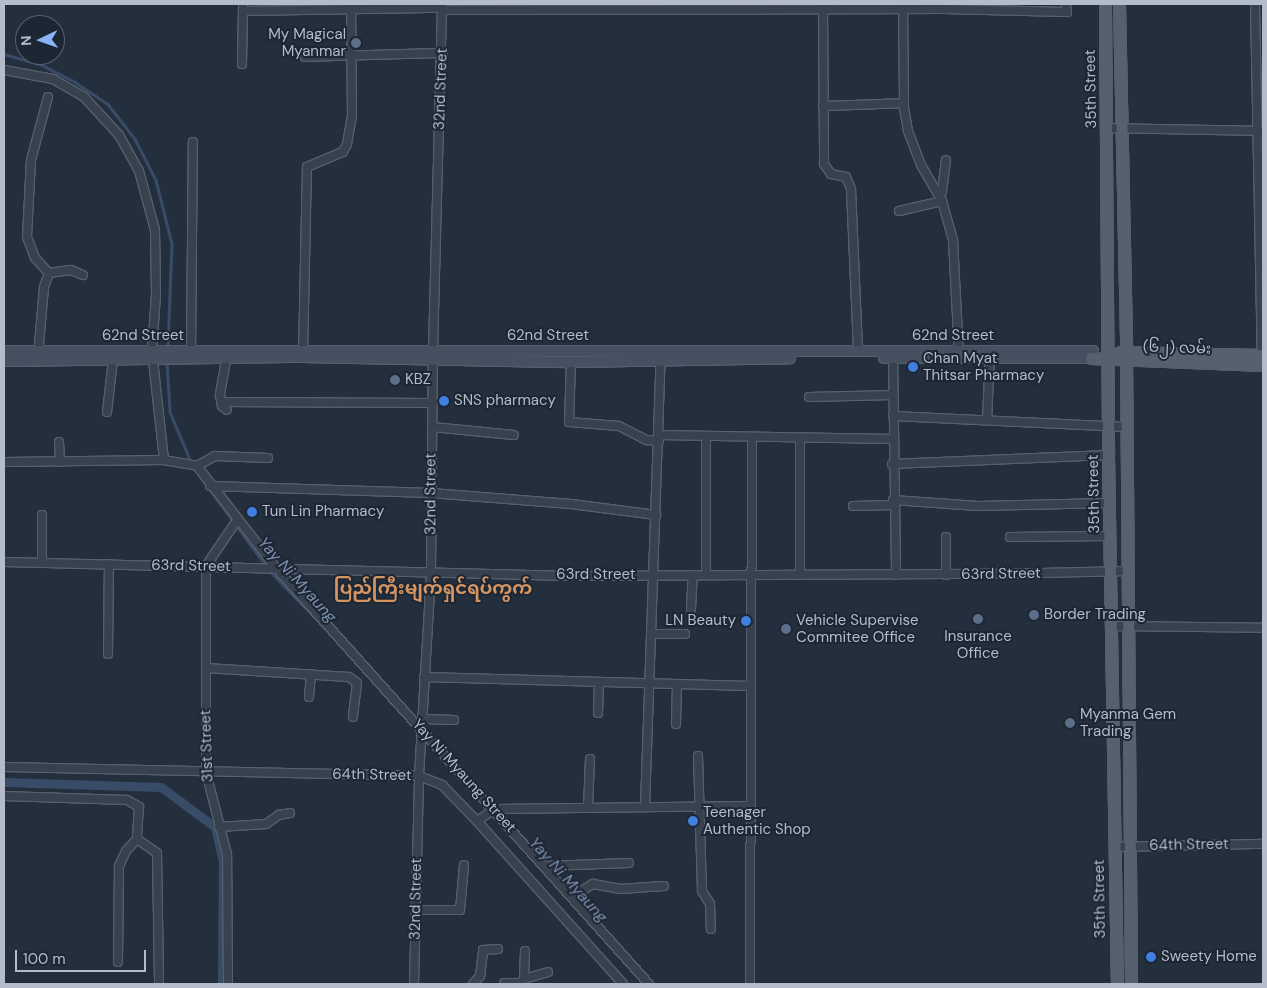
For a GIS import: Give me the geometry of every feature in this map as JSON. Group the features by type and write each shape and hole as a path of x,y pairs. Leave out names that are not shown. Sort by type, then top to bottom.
{"main road":[{"name":"35th Street","path":"1105,4 1110,626 1117,984"},
{"name":"35th Street","path":"1119,4 1129,571 1131,984"},
{"name":"62nd Street","path":"4,351 38,356 113,359 155,356"},
{"name":"62nd Street","path":"433,355 571,362 661,356 858,351 893,355"},
{"name":"62nd Street","path":"192,355 226,360 303,353"},
{"name":"62nd Street","path":"4,361 38,356 303,353 661,356 1092,354"},
{"name":"(၆၂) လမ်း","path":"1092,354 1263,360"}],"street":[{"path":"242,64 243,7 982,6 1021,7 1067,12 1066,4"},
{"path":"1255,4 1260,131 1263,360"},
{"path":"823,6 825,169 831,174 846,177 854,205 858,351"},
{"path":"303,353 308,167 343,152 347,144 352,116 351,7"},
{"name":"32nd Street","path":"414,984 419,776 431,572 432,403 443,53 442,7"},
{"path":"903,7 904,103 908,130 921,165 942,201 956,262 959,355"},
{"path":"305,57 443,53"},
{"path":"4,70 53,79 84,97 119,135 139,171 155,230 155,356 164,460"},
{"path":"48,97 31,160 27,237 31,251 49,273"},
{"path":"824,106 904,103"},
{"path":"1107,128 1260,131"},
{"path":"192,355 194,142"},
{"path":"942,192 946,160"},
{"path":"899,211 942,201"},
{"path":"49,273 71,270 82,275"},
{"path":"38,356 44,287 49,273"},
{"path":"893,355 892,464 896,575"},
{"path":"987,420 990,355"},
{"path":"646,806 661,356"},
{"path":"107,412 113,359"},
{"path":"226,360 221,402 227,410"},
{"path":"571,362 569,422 619,426 646,440 706,437 893,439"},
{"path":"810,397 893,395"},
{"path":"221,402 432,403"},
{"path":"893,416 1126,427"},
{"path":"432,427 514,434"},
{"path":"706,437 706,575"},
{"path":"750,984 750,686 753,575 752,438"},
{"path":"800,439 800,575"},
{"path":"59,442 60,462"},
{"path":"892,464 1108,455"},
{"path":"4,462 164,460 196,466 215,456 268,458"},
{"name":"Yay Ni Myaung Street","path":"196,466 234,524 276,569 422,736 486,815 545,866 649,984"},
{"path":"210,486 431,493 570,504 656,516"},
{"path":"853,506 893,502 978,506 1109,503"},
{"path":"42,515 42,563"},
{"path":"206,566 234,524"},
{"path":"1010,537 1109,536"},
{"path":"946,537 946,575"},
{"name":"63rd Street","path":"4,562 655,576 946,575 1129,571"},
{"path":"108,654 109,564"},
{"name":"31st Street","path":"206,566 206,772 227,854 230,892 228,984"},
{"path":"691,609 693,575"},
{"path":"1110,626 1263,628"},
{"path":"652,634 685,634"},
{"path":"206,668 342,675 355,680 357,690 353,717"},
{"path":"309,698 311,674"},
{"path":"424,677 750,686"},
{"path":"598,682 598,713"},
{"path":"676,724 677,684"},
{"path":"423,719 454,720"},
{"path":"698,756 702,895 710,904 711,929"},
{"path":"588,808 590,759"},
{"name":"64th Street","path":"4,767 419,776 442,786 486,815"},
{"path":"4,796 133,801 139,808 137,839 126,850 119,866 118,962"},
{"path":"486,815 646,806 750,806"},
{"path":"220,827 266,824 279,815 290,813"},
{"path":"486,815 623,984"},
{"path":"137,839 157,853 159,984"},
{"name":"64th Street","path":"1114,847 1263,844"},
{"path":"545,866 629,863"},
{"path":"416,910 460,910 464,865"},
{"path":"572,897 593,884 620,889 664,886"},
{"path":"473,984 480,976 483,950 498,949"},
{"path":"521,982 525,951"},
{"path":"504,983 521,982 548,972"}],"waterway":[{"name":"Yay Ni Myaung","path":"4,54 40,64 75,82 108,104 135,139 156,180 172,244 168,348"},
{"name":"Yay Ni Myaung","path":"167,361 170,412 192,464"},
{"name":"Yay Ni Myaung","path":"195,469 267,567"},
{"name":"Yay Ni Myaung","path":"270,571 329,632"},
{"path":"4,782 161,787 215,827 223,861 222,984"}],"place":[{"name":"My Magical Myanmar","path":"356,43"},
{"name":"Chan Myat Thitsar Pharmacy","path":"913,367"},
{"name":"KBZ","path":"395,380"},
{"name":"SNS pharmacy","path":"444,401"},
{"name":"Tun Lin Pharmacy","path":"252,512"},
{"name":"Border Trading","path":"1034,615"},
{"name":"Insurance Office","path":"978,619"},
{"name":"LN Beauty","path":"746,621"},
{"name":"Vehicle Supervise Commitee Office","path":"786,629"},
{"name":"Myanma Gem Trading","path":"1070,723"},
{"name":"Teenager Authentic Shop","path":"693,821"},
{"name":"Sweety Home","path":"1151,957"}],"district":[{"name":"ပြည်ကြီးမျက်ရှင်ရပ်ကွက်","path":"433,588"}]}
